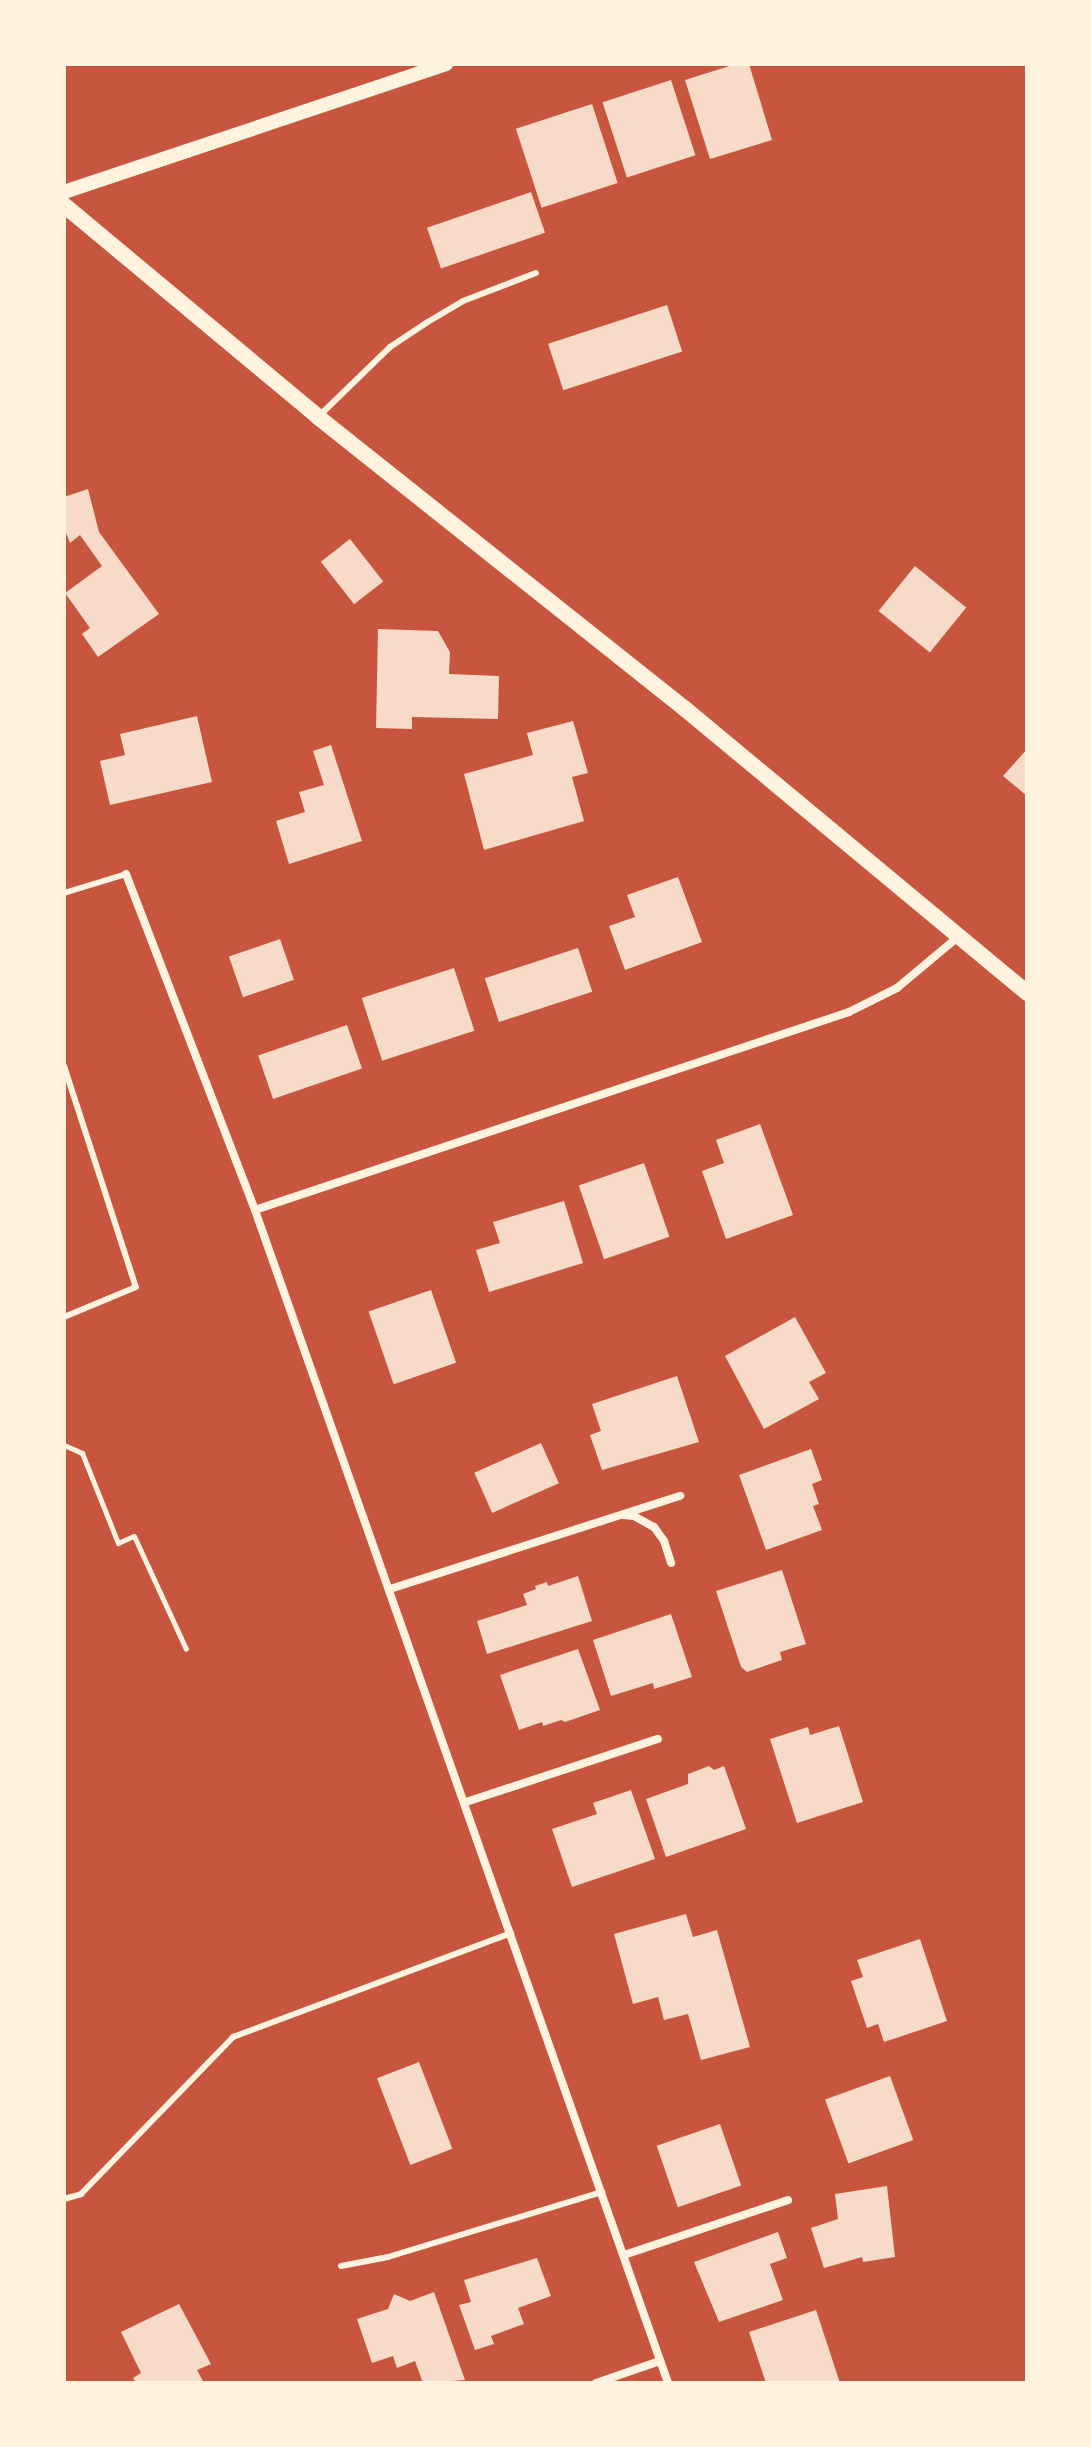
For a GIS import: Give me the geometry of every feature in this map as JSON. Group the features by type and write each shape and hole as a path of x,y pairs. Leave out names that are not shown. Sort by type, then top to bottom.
{"main road":[{"path":"64,205 318,417 684,708 1027,993"}],"street":[{"path":"64,192 446,64"},
{"path":"126,874 255,1210 466,1802 668,2383"},
{"path":"255,1210 849,1012 897,988 958,937"},
{"path":"390,1589 680,1496"},
{"path":"615,1516 634,1516 654,1527 664,1541 671,1563"},
{"path":"466,1802 658,1739"},
{"path":"624,2255 788,2200"},
{"path":"596,2383 660,2361"}],"lane":[{"path":"318,417 390,347 426,323 463,301 536,273"},
{"path":"64,893 126,874"},
{"path":"64,1066 136,1287 64,1317"},
{"path":"64,2199 81,2194 233,2037 512,1933"},
{"path":"341,2266 388,2257 602,2192"}],"path":[{"path":"64,1445 82,1453 118,1543 134,1536 186,1649"}],"building":[{"path":"736,64 749,64 772,140 710,159 685,80"},
{"path":"671,80 695,155 627,177 603,102"},
{"path":"592,104 618,183 542,208 516,129"},
{"path":"531,192 545,233 441,268 427,228"},
{"path":"667,305 682,352 563,390 548,344"},
{"path":"88,489 99,532 159,614 98,657 82,634 90,628 65,593 102,566 80,535 70,543 64,528 64,497"},
{"path":"350,539 383,582 354,604 321,562"},
{"path":"915,566 966,608 930,653 878,611"},
{"path":"378,629 438,631 450,652 449,674 499,676 498,719 412,717 412,729 376,728"},
{"path":"197,716 212,782 110,805 100,761 125,755 120,734"},
{"path":"573,721 588,773 572,777 584,821 484,850 464,774 533,755 527,733"},
{"path":"331,745 362,841 289,864 276,821 305,812 299,792 324,785 313,751"},
{"path":"1027,749 1027,796 1003,776"},
{"path":"678,877 702,942 625,970 609,926 635,917 627,895"},
{"path":"280,939 294,980 243,997 229,957"},
{"path":"578,948 592,992 499,1022 485,978"},
{"path":"454,968 474,1031 382,1061 362,998"},
{"path":"347,1025 362,1068 273,1099 258,1056"},
{"path":"760,1124 793,1215 726,1239 702,1171 724,1163 716,1140"},
{"path":"644,1163 669,1237 604,1259 579,1185"},
{"path":"564,1201 583,1263 489,1292 476,1250 500,1243 493,1222"},
{"path":"431,1290 456,1363 394,1384 369,1311"},
{"path":"795,1317 826,1373 809,1382 819,1399 764,1429 725,1356"},
{"path":"677,1376 699,1442 602,1470 590,1435 601,1431 592,1404"},
{"path":"541,1443 559,1483 492,1513 474,1473"},
{"path":"811,1449 822,1480 812,1484 819,1504 813,1506 822,1530 766,1550 739,1475"},
{"path":"782,1570 806,1644 780,1652 782,1660 747,1672 741,1667 716,1591"},
{"path":"578,1576 592,1621 487,1654 477,1621 527,1605 523,1594 536,1589 535,1586 547,1582 548,1586"},
{"path":"671,1614 692,1677 654,1689 653,1683 611,1696 593,1640"},
{"path":"578,1649 600,1710 565,1722 561,1720 543,1726 542,1722 519,1730 500,1675"},
{"path":"839,1726 863,1802 797,1823 770,1739 808,1727 810,1735"},
{"path":"709,1766 714,1770 724,1766 746,1829 666,1857 646,1799 688,1784 688,1774"},
{"path":"631,1790 655,1859 572,1887 552,1829 597,1814 593,1803"},
{"path":"686,1914 693,1937 717,1930 750,2047 701,2060 688,2014 664,2020 658,1997 633,2004 614,1934"},
{"path":"920,1939 947,2021 884,2042 878,2024 867,2028 851,1981 863,1977 857,1960"},
{"path":"419,2062 452,2149 410,2165 377,2078"},
{"path":"890,2076 913,2140 848,2163 825,2100"},
{"path":"720,2124 741,2185 678,2207 657,2146"},
{"path":"887,2186 895,2257 863,2262 862,2257 824,2268 811,2228 838,2219 835,2194"},
{"path":"778,2232 787,2258 770,2264 783,2300 719,2322 694,2262"},
{"path":"537,2258 551,2296 518,2308 524,2324 491,2336 494,2344 475,2350 459,2305 471,2302 464,2280"},
{"path":"434,2292 465,2380 423,2383 415,2361 397,2368 393,2356 372,2363 357,2319 388,2309 394,2294 410,2301"},
{"path":"179,2304 211,2364 197,2370 204,2383 136,2383 133,2378 141,2373 121,2332"},
{"path":"816,2310 840,2383 766,2383 749,2332"}]}
